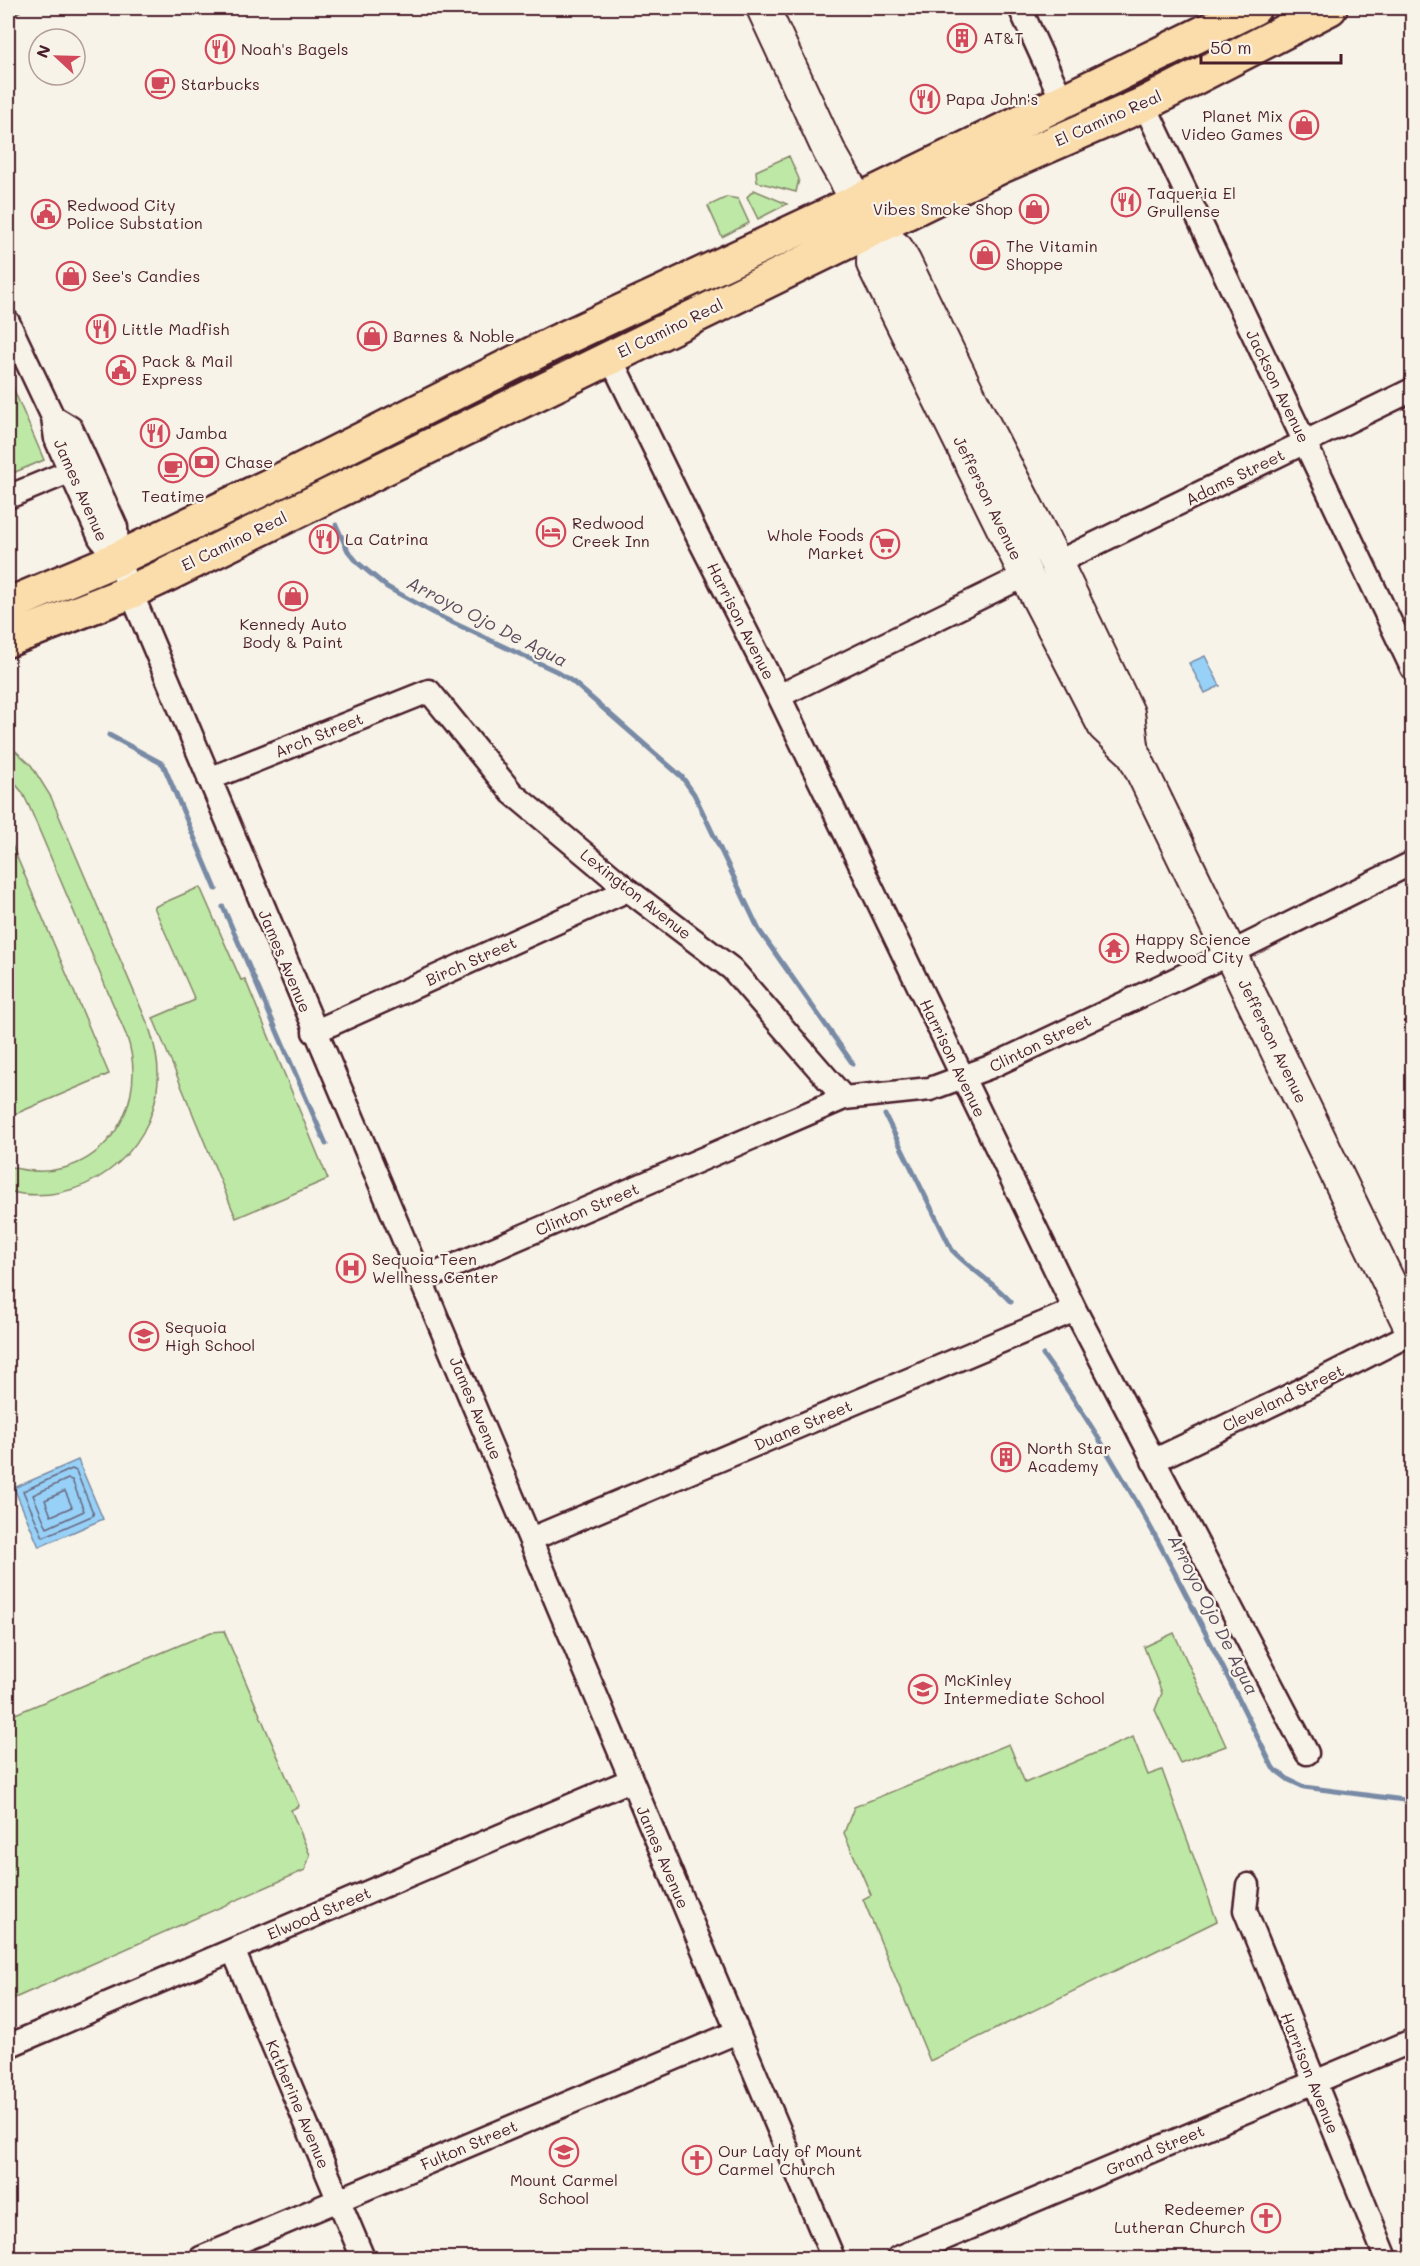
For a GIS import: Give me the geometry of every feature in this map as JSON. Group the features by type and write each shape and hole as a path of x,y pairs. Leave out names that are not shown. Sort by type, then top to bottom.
{"main road":[{"name":"Jefferson Avenue","path":"763,8 829,151 874,230 897,249 905,263 974,405 1056,563 1128,713 1133,753 1413,1332"},
{"name":"El Camino Real","path":"8,605 117,559 314,465 554,343 858,201 1254,8"},
{"name":"El Camino Real","path":"8,640 130,592 1037,150 1143,104 1329,8"},
{"name":"Jefferson Avenue","path":"874,230 873,264 1026,575 1104,726 1133,753"},
{"path":"1017,487 1018,518 1032,551 1026,575 1046,581 1078,609"}],"street":[{"path":"1020,8 1062,100"},
{"name":"Jackson Avenue","path":"1143,104 1413,668"},
{"name":"James Avenue","path":"8,322 53,417 56,439 100,538 117,559 314,1032 531,1539 552,1595 833,2259"},
{"name":"Harrison Avenue","path":"610,357 779,696 1075,1310 1307,1753"},
{"name":"Adams Street","path":"1056,563 1413,390"},
{"name":"James Avenue","path":"53,417 71,428 116,527 117,559"},
{"path":"8,496 71,471"},
{"path":"779,696 1026,575"},
{"name":"Arch Street","path":"209,779 429,691"},
{"name":"Lexington Avenue","path":"429,691 512,793 628,890 732,969 844,1098"},
{"name":"Clinton Street","path":"421,1280 844,1098 930,1089 990,1067 1231,953 1413,863"},
{"name":"Birch Street","path":"314,1032 628,890"},
{"name":"Duane Street","path":"531,1539 1075,1310"},
{"name":"Cleveland Street","path":"1153,1461 1281,1400 1413,1332"},
{"name":"Elwood Street","path":"8,2046 631,1780"},
{"name":"Harrison Avenue","path":"1248,1886 1245,1910 1386,2259"},
{"name":"Katherine Avenue","path":"233,1950 363,2259"},
{"name":"Fulton Street","path":"201,2259 737,2032"},
{"name":"Grand Street","path":"898,2259 1413,2041"}],"green space":[{"path":"789,156 799,179 796,192 757,182 756,171"},
{"path":"754,190 787,204 758,219 747,197"},
{"path":"727,197 738,199 749,223 722,237 708,206"},
{"path":"8,376 44,460 8,475"},
{"path":"8,744 31,765 51,797 149,1027 158,1067 153,1108 143,1132 128,1154 108,1171 86,1184 61,1192 35,1195 8,1191 8,1166 38,1171 65,1168 89,1157 108,1140 122,1119 131,1094 133,1066 127,1037 29,806 22,792 8,775"},
{"path":"8,836 109,1074 8,1117"},
{"path":"200,887 241,980 245,979 328,1179 236,1218 153,1018 195,1000 154,907"},
{"path":"224,1631 299,1806 291,1810 310,1855 305,1870 8,2001 8,1717 211,1632"},
{"path":"1174,1633 1226,1746 1180,1763 1155,1710 1162,1693 1144,1647"},
{"path":"1133,1737 1148,1775 1162,1770 1217,1921 930,2061 863,1899 871,1895 844,1833 854,1807 1009,1744 1025,1783"}],"water":[{"path":"1205,656 1220,686 1205,693 1189,663"},
{"path":"78,1460 103,1519 39,1547 14,1488"}],"waterway":[{"name":"Arroyo Ojo De Agua","path":"336,525 348,551 358,563 387,587 443,618 556,671 573,682 682,777 694,794 759,930 853,1064"},
{"path":"109,735 163,764 216,889"},
{"path":"223,907 326,1144"},
{"name":"Arroyo Ojo De Agua","path":"885,1115 952,1250 1011,1302"},
{"name":"Arroyo Ojo De Agua","path":"1043,1355 1077,1404 1138,1505 1194,1609 1273,1768 1289,1780 1304,1787 1412,1801"}],"railway":[{"path":"8,15 20,8"}],"place":[{"name":"AT&T","path":"962,38"},
{"name":"Noah's Bagels","path":"220,49"},
{"name":"Starbucks","path":"160,84"},
{"name":"Papa John's","path":"925,99"},
{"name":"Planet Mix Video Games","path":"1304,125"},
{"name":"Taqueria El Grullense","path":"1126,202"},
{"name":"Vibes Smoke Shop","path":"1034,209"},
{"name":"Redwood City Police Substation","path":"46,214"},
{"name":"The Vitamin Shoppe","path":"985,255"},
{"name":"See's Candies","path":"71,276"},
{"name":"Little Madfish","path":"101,329"},
{"name":"Barnes & Noble","path":"372,336"},
{"name":"Pack & Mail Express","path":"121,370"},
{"name":"Jamba","path":"155,433"},
{"name":"Chase","path":"204,462"},
{"name":"Teatime","path":"173,468"},
{"name":"Redwood Creek Inn","path":"551,532"},
{"name":"La Catrina","path":"324,539"},
{"name":"Whole Foods Market","path":"885,544"},
{"name":"Kennedy Auto Body & Paint","path":"293,596"},
{"name":"Happy Science Redwood City","path":"1114,948"},
{"name":"Sequoia Teen Wellness Center","path":"351,1268"},
{"name":"Sequoia High School","path":"144,1336"},
{"name":"North Star Academy","path":"1006,1457"},
{"name":"McKinley Intermediate School","path":"923,1689"},
{"name":"Mount Carmel School","path":"564,2152"},
{"name":"Our Lady of Mount Carmel Church","path":"697,2160"},
{"name":"Redeemer Lutheran Church","path":"1266,2218"}]}
